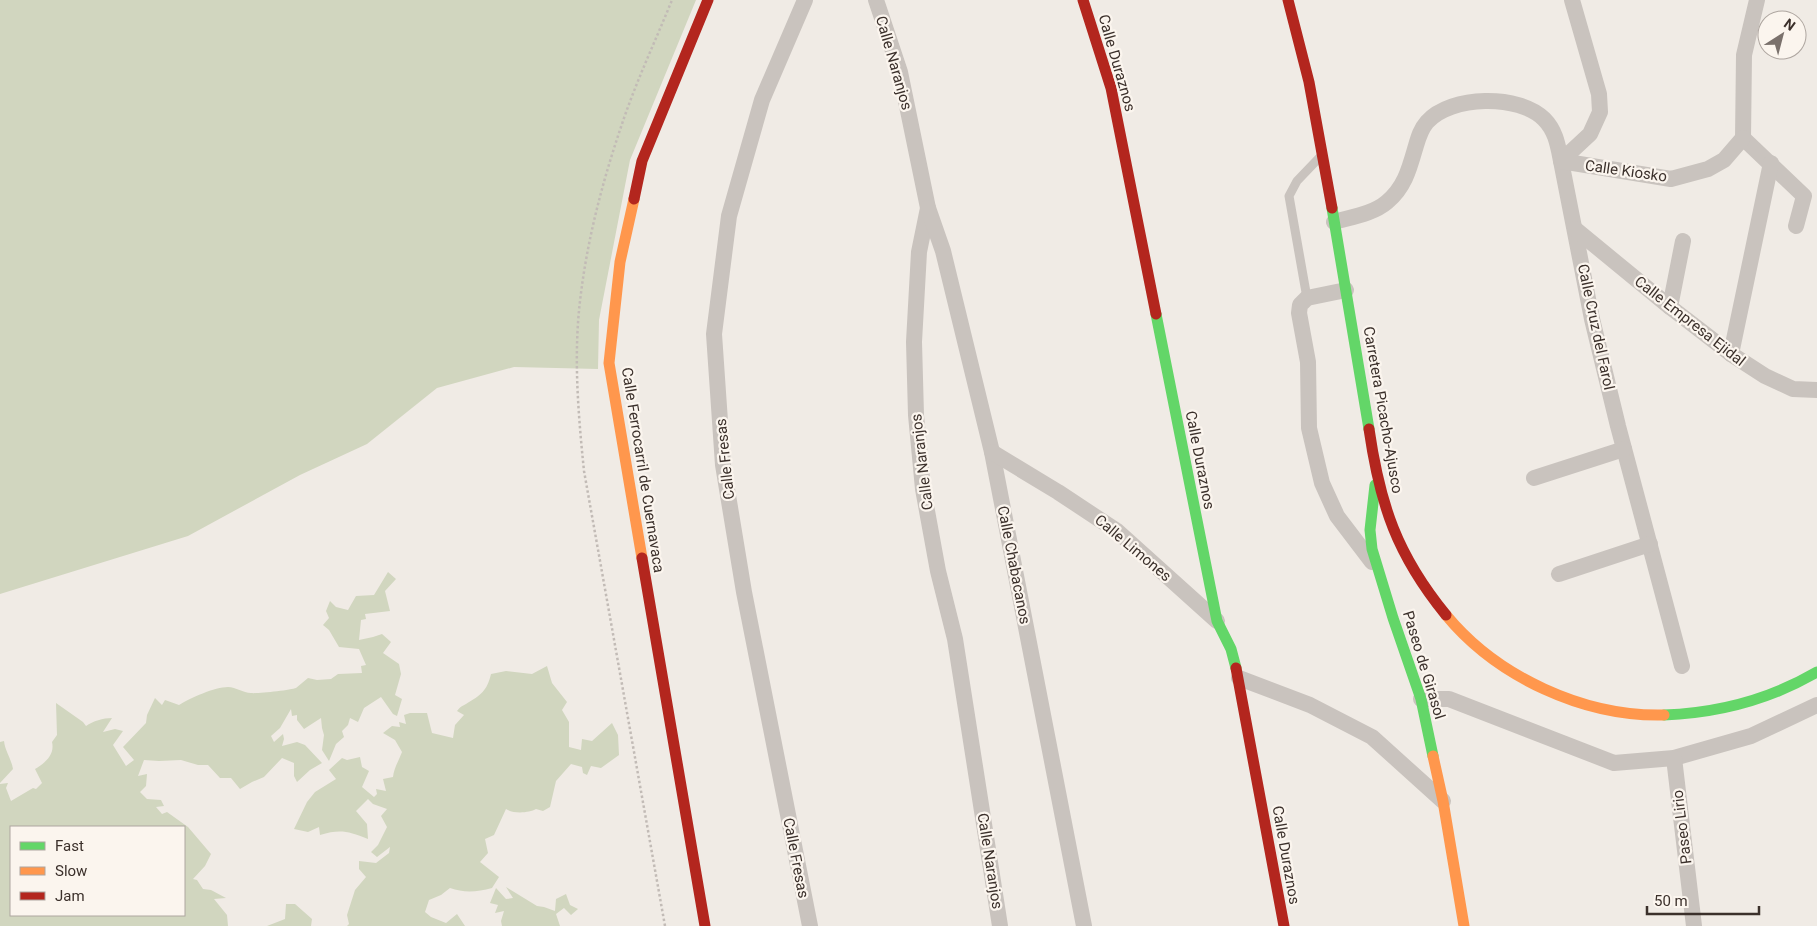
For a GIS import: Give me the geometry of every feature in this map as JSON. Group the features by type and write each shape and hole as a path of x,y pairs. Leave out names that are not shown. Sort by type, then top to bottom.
{"street":[{"name":"Calle Ferrocarril de Cuernavaca","path":"705,926 610,363 620,262 642,161 708,0"},
{"name":"Calle Fresas","path":"805,0 762,100 729,216 714,334 725,475 744,592 810,926"},
{"name":"Calle Naranjos","path":"876,0 900,72 928,208 918,252 914,342 916,415 923,489 938,571 955,639 1000,926"},
{"name":"Calle Duraznos","path":"1083,0 1111,88 1217,621 1231,649 1238,678 1284,926"},
{"name":"Carretera Picacho-Ajusco","path":"1288,0 1308,80 1346,290 1376,473 1392,528 1420,581 1437,604 1475,645 1500,665 1528,682 1585,706 1640,716 1701,713 1729,708 1784,690 1817,672"},
{"path":"1334,222 1368,213 1386,204 1399,190 1408,175 1420,132 1428,121 1444,110 1463,103 1501,102 1531,110 1544,119 1555,135 1561,161 1590,134 1600,112 1599,94 1572,0"},
{"path":"1757,0 1744,55 1743,138 1804,196 1796,226"},
{"name":"Calle Kiosko","path":"1561,161 1671,179 1708,169 1724,160 1743,138"},
{"name":"Calle Cruz del Farol","path":"1561,161 1592,319 1624,449 1682,666"},
{"path":"1731,354 1771,163"},
{"name":"Calle Chabacanos","path":"928,208 943,251 992,452 1084,926"},
{"name":"Calle Empresa Ejidal","path":"1575,229 1731,354 1765,376 1793,389 1817,390"},
{"path":"1670,307 1683,241"},
{"path":"1346,290 1306,298 1300,305 1299,313 1308,362 1309,428 1322,483 1337,516 1378,570"},
{"path":"1534,478 1624,449"},
{"name":"Calle Limones","path":"992,452 1117,531 1217,621"},
{"name":"Paseo de Girasol","path":"1376,473 1370,530 1372,550 1421,699 1443,801 1464,926"},
{"path":"1559,574 1650,544"},
{"path":"1238,678 1310,705 1372,737 1443,801"},
{"path":"1421,699 1448,699 1614,763 1674,758 1751,736 1817,705"},
{"name":"Paseo Lirio","path":"1674,758 1694,926"}],"lane":[{"path":"1306,298 1289,196 1297,181 1322,156"}],"green space":[{"path":"0,0 696,0 630,160 599,320 598,369 514,367 437,388 367,444 300,475 188,536 0,594"},
{"path":"388,572 396,579 385,591 390,611 365,614 366,619 361,620 359,640 382,634 391,642 383,653 399,664 401,674 395,695 402,699 397,716 393,714 381,697 364,708 358,722 350,718 348,725 342,731 344,737 336,744 329,761 322,750 324,735 321,718 304,729 297,720 297,715 292,716 291,709 280,728 271,736 274,742 283,734 282,746 297,742 305,745 322,763 310,770 297,782 294,776 294,763 282,758 264,777 240,789 231,778 220,778 208,765 198,765 181,760 144,760 138,776 147,774 146,786 140,792 147,799 161,800 164,806 156,807 162,814 167,812 188,827 211,854 205,866 193,879 197,880 203,889 211,890 226,898 214,899 227,915 228,926 0,926 0,784 8,783 6,788 11,801 33,788 36,789 42,783 35,769 51,755 52,742 57,735 56,703 86,726 98,720 112,718 103,732 115,729 123,731 113,745 126,766 134,760 123,747 146,723 147,715 155,698 162,705 165,700 179,705 203,693 223,687 231,687 251,693 274,692 296,688 308,678 317,680 331,679 338,674 362,673 361,666 366,665 359,649 339,647 329,630 323,625 329,618 326,611 330,601 336,607 348,610 356,596 374,595"},
{"path":"547,666 552,683 567,702 562,710 569,722 569,747 581,750 582,739 592,741 612,723 618,735 619,755 601,768 591,766 587,775 583,773 582,767 571,764 556,781 550,807 543,811 536,809 517,812 506,809 494,835 485,839 488,853 480,862 499,877 492,888 460,891 450,888 441,895 429,900 425,912 431,917 446,923 457,914 465,926 347,926 349,924 347,915 355,890 366,877 359,869 359,861 376,863 389,853 390,847 377,857 371,852 378,845 387,827 381,816 387,809 373,804 368,799 356,811 367,824 368,839 344,832 320,835 319,827 308,832 294,829 307,802 315,792 336,779 329,770 342,758 347,760 360,757 362,767 369,771 362,787 374,797 377,794 376,789 386,791 383,779 393,777 395,767 402,752 395,740 383,733 392,726 400,727 399,722 406,724 404,715 427,713 432,733 453,738 455,725 464,715 457,711 483,692 488,685 491,674 506,671 532,674"},
{"path":"4,741 13,769 0,783 0,742"},
{"path":"506,887 537,906 555,911 556,899 566,894 570,905 578,909 571,915 564,908 556,914 560,926 502,926 501,921 504,911 495,913 498,905 490,903 496,888 506,899 513,898"},
{"path":"286,904 295,904 312,919 311,926 267,926 285,919"}],"traffic: fast":[{"path":"1332,208 1369,429"},
{"path":"1156,314 1217,621 1231,649 1236,668"},
{"path":"1375,485 1370,530 1372,549 1421,699 1433,756"},
{"path":"1664,715 1724,708 1743,703 1781,690 1817,672"}],"traffic: slow":[{"path":"634,199 620,262 609,363 642,558"},
{"path":"1446,615 1490,657 1544,689 1573,701 1603,709 1634,714 1664,715"},
{"path":"1433,756 1443,801 1464,926"}],"traffic: jam":[{"path":"634,199 642,161 708,0"},
{"path":"1083,0 1111,88 1156,314"},
{"path":"1288,0 1309,82 1332,208"},
{"path":"1369,429 1379,482 1393,528 1415,571 1446,615"},
{"path":"642,558 705,926"},
{"path":"1236,668 1284,926"}]}
